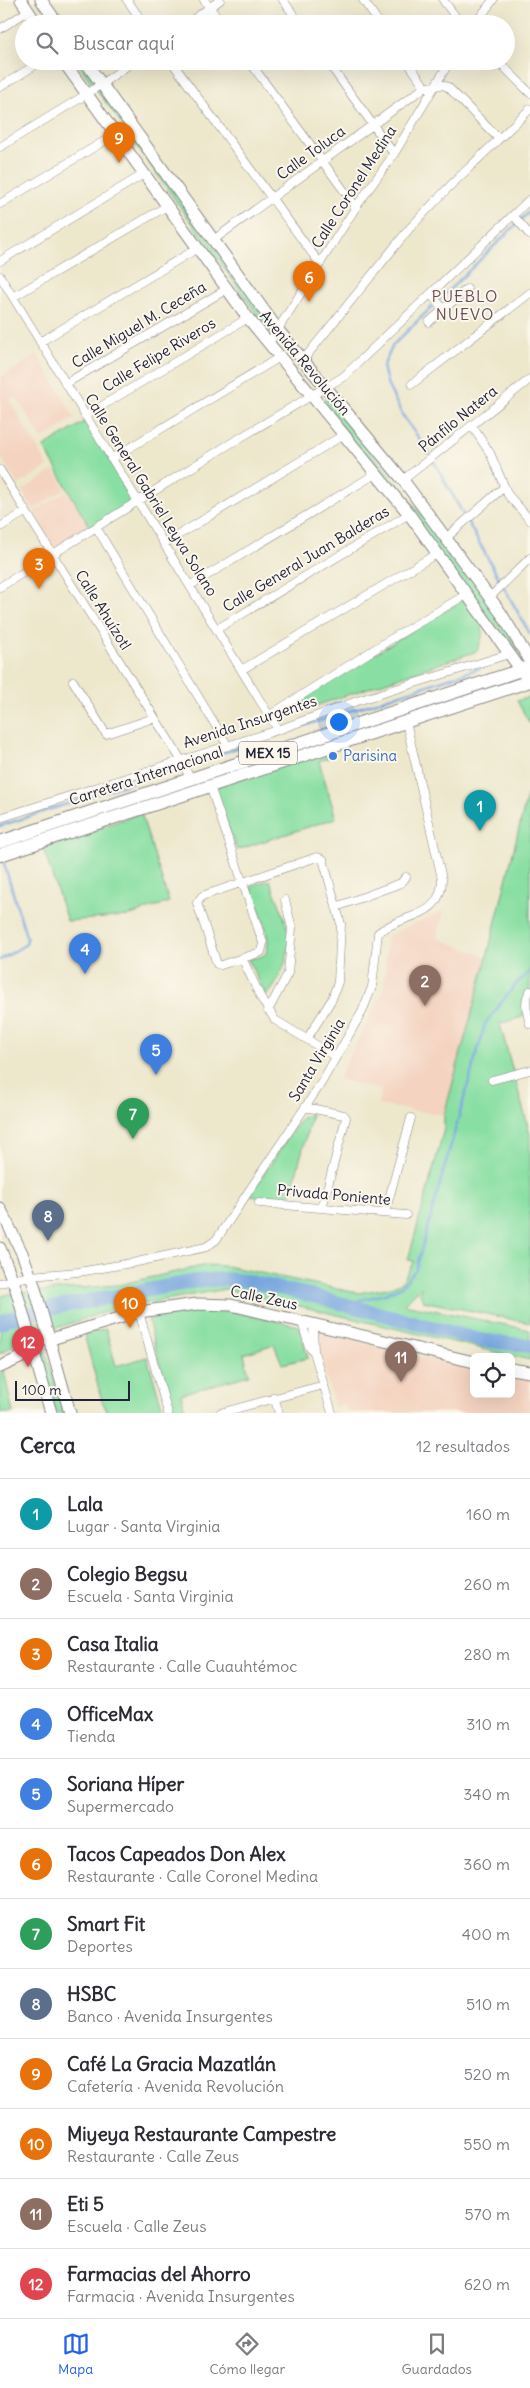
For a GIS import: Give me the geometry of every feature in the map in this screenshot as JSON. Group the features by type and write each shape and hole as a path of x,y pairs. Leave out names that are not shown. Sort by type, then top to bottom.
{"main road":[{"name":"Carretera Internacional","path":"4,847 189,775 525,668"},
{"name":"Carretera Internacional","path":"4,847 210,786 529,681"}],"street":[{"path":"21,0 31,15"},
{"path":"41,0 52,15"},
{"path":"127,0 138,15"},
{"path":"204,0 216,15"},
{"path":"199,15 220,0"},
{"path":"283,0 294,15"},
{"path":"363,0 374,15"},
{"path":"443,0 454,15"},
{"path":"482,15 493,0"},
{"path":"22,15 28,11"},
{"path":"0,29 15,19"},
{"path":"0,87 27,70"},
{"name":"Avenida Revolución","path":"70,70 248,318 409,514 509,654 525,668 529,681"},
{"name":"Avenida Revolución","path":"91,70 212,241 278,330 403,480 490,598 530,660"},
{"path":"0,147 102,85 122,70"},
{"path":"178,70 320,264"},
{"path":"256,70 356,207"},
{"path":"334,70 394,154"},
{"path":"413,70 425,87 436,85 448,87 499,139"},
{"name":"Calle Coronel Medina","path":"269,344 356,207 394,154 445,70"},
{"path":"507,70 530,93"},
{"name":"Calle Toluca","path":"212,241 425,87"},
{"path":"304,359 409,230 530,109"},
{"path":"0,204 116,134"},
{"path":"0,261 144,174"},
{"path":"0,587 51,554 343,377 430,294 517,220 530,199"},
{"path":"13,298 167,206"},
{"path":"517,220 530,235"},
{"path":"40,342 198,248"},
{"name":"Calle General Gabriel Leyva Solano","path":"0,276 137,502 165,543 243,669 278,730"},
{"name":"Calle Miguel M. Ceceña","path":"65,384 227,289"},
{"path":"429,322 467,289"},
{"path":"412,384 530,293"},
{"path":"430,294 444,309"},
{"name":"Calle Felipe Riveros","path":"84,416 248,318"},
{"path":"111,459 280,357"},
{"name":"Pánfilo Natera","path":"403,480 530,379"},
{"path":"472,426 490,453 504,488 530,520"},
{"path":"165,543 345,434"},
{"name":"Calle Ahuízotl","path":"0,470 183,762 189,775"},
{"path":"191,585 377,473"},
{"path":"446,538 504,488"},
{"path":"0,527 26,512"},
{"name":"Calle General Juan Balderas","path":"218,629 409,514"},
{"path":"96,527 228,746"},
{"path":"243,669 438,553"},
{"path":"490,598 529,561"},
{"path":"270,716 386,642 467,594"},
{"name":"Avenida Insurgentes","path":"0,818 183,762 357,701 509,654"},
{"path":"73,681 106,734 154,718"},
{"name":"Santa Virginia","path":"0,1283 15,1284 146,1260 211,1244 305,1107 336,1057 370,992 378,933 425,912 437,901 442,891 442,878 406,722"},
{"path":"210,786 243,884 263,948 261,952 221,965 217,964 197,903 198,899 243,884 320,857 341,924 341,935 336,990 307,1039"},
{"path":"336,907 400,883 406,876"},
{"path":"268,1011 288,973 292,928 284,900"},
{"path":"242,958 268,1011 275,1020 336,1057"},
{"path":"528,993 526,1010 530,1024"},
{"path":"492,1080 530,1070"},
{"path":"305,1107 346,1118 322,1208"},
{"path":"385,1213 411,1118"},
{"name":"Privada Poniente","path":"259,1203 406,1215"},
{"path":"0,1208 22,1253 32,1280 70,1413"},
{"path":"0,1248 15,1284 51,1413"},
{"name":"Calle Zeus","path":"48,1340 139,1312 197,1304 217,1304 232,1305 470,1361"},
{"path":"139,1312 168,1413"},
{"path":"307,1323 309,1347 314,1352 332,1413"},
{"path":"0,1367 32,1347"},
{"path":"515,1370 530,1372"},
{"path":"223,1412 274,1396 324,1385"},
{"path":"274,1396 279,1413"}],"shaded area":[{"path":"37,354 75,418 42,439 16,396 9,400 48,466 18,485 0,455 0,378"},
{"path":"54,470 65,489 33,510 22,491"},
{"path":"67,491 89,528 56,549 34,512"},
{"path":"444,910 437,938 487,957 444,1115 378,1105 381,1090 338,1079 384,989 387,936"},
{"path":"316,1332 470,1369 470,1398 515,1398 515,1377 530,1379 530,1413 347,1413 344,1404 335,1407 318,1350"}],"green space":[{"path":"82,70 87,70 274,329 271,334"},
{"path":"329,398 497,610 519,651 516,653 325,405 324,400"},
{"path":"86,421 135,501 90,528 44,447"},
{"path":"464,599 481,623 481,642 477,651 280,718 278,713"},
{"path":"530,697 530,724 517,701"},
{"path":"324,749 328,758 319,761 336,818 237,850 212,788"},
{"path":"530,784 530,992 522,1017 500,1024 530,1134 530,1323 423,1301 420,1294 421,1287 404,1304 530,1330 530,1360 515,1356 515,1353 500,1353 226,1289 114,1309 23,1339 0,1354 0,1297 8,1294 117,1285 207,1265 226,1266 358,1293 388,1288 402,1282 414,1261 408,1260 444,1129 444,1115 487,957"},
{"path":"141,813 169,902 128,916 67,921 43,848"},
{"path":"270,880 286,922 289,943 280,977 266,996 248,959 262,956 266,953 268,947 266,929 250,886"},
{"path":"312,1114 289,1201 250,1195 301,1118"},
{"path":"204,1310 232,1311 299,1326 308,1358 282,1364 274,1344 244,1354 249,1375 181,1394 186,1413 172,1413 148,1319"},
{"path":"106,1329 116,1366 147,1357 164,1413 108,1413 102,1401 84,1334"},
{"path":"41,1336 64,1413 56,1413 34,1338"},
{"path":"4,1371 13,1413 0,1413 0,1373"}],"waterway":[{"path":"530,211 393,345 383,367 388,386 403,416 428,451 530,634"},
{"path":"0,826 507,659"},
{"path":"0,960 26,944 27,939 3,860"},
{"path":"344,1304 385,1294 402,1286 416,1269 485,1024 515,985 530,971"},
{"path":"0,1323 8,1319 62,1306 196,1281 223,1279 247,1281 309,1295 480,1340 530,1346"}],"place":[{"name":"Café La Gracia Mazatlán","path":"119,163"},
{"name":"Tacos Capeados Don Alex","path":"309,302"},
{"name":"Casa Italia","path":"39,589"},
{"name":"Parisina","path":"333,756"},
{"name":"Lala","path":"480,831"},
{"name":"OfficeMax","path":"85,974"},
{"name":"Colegio Begsu","path":"425,1006"},
{"name":"Soriana Híper","path":"156,1075"},
{"name":"Smart Fit","path":"133,1139"},
{"name":"HSBC","path":"48,1241"},
{"name":"Miyeya Restaurante Campestre","path":"130,1328"},
{"name":"Farmacias del Ahorro","path":"28,1367"},
{"name":"Eti 5","path":"401,1382"}],"district":[{"name":"PUEBLO NUEVO","path":"465,305"}]}
